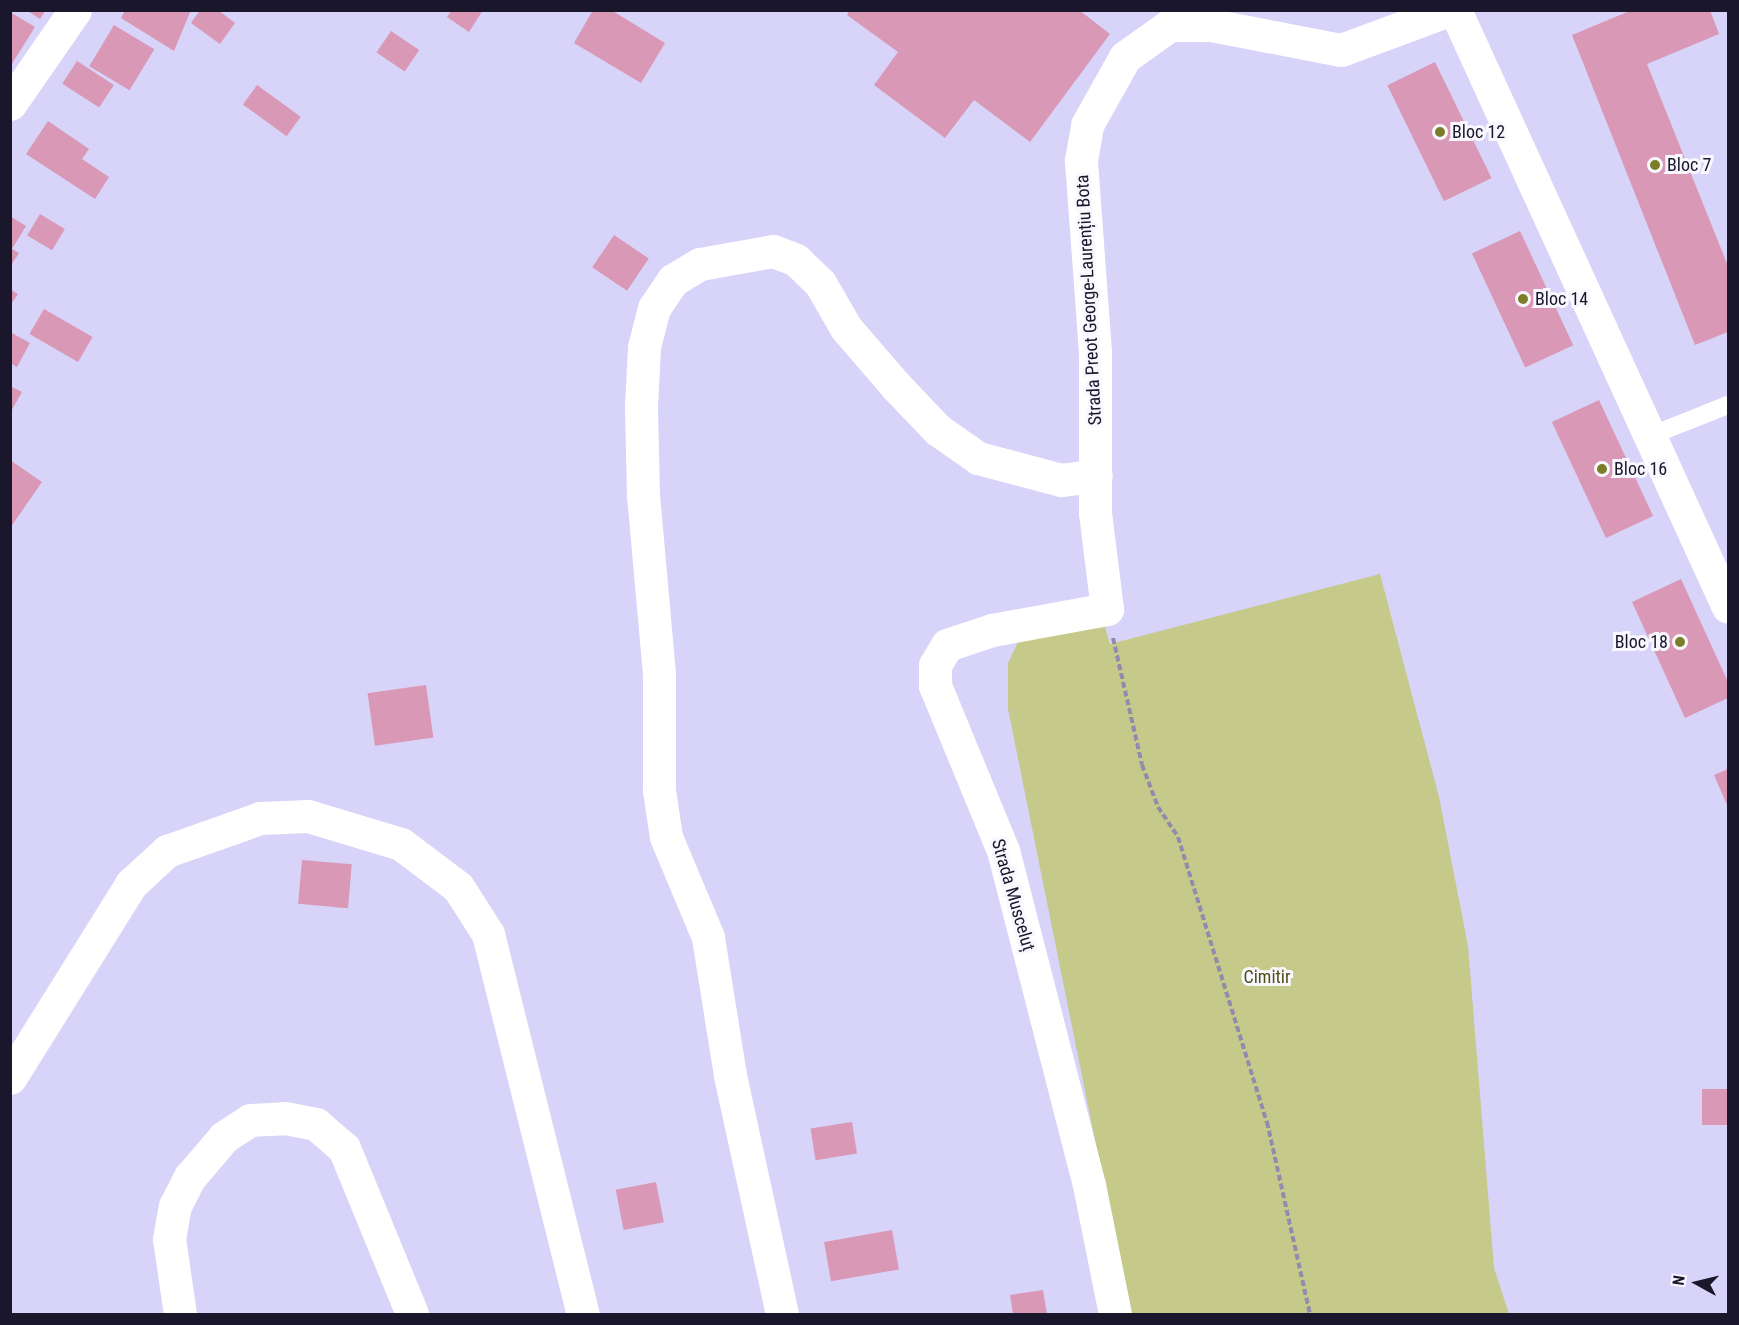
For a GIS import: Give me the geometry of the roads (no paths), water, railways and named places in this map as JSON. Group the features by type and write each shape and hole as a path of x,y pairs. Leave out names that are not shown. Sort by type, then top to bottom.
{"street":[{"path":"10,104 75,10"},
{"name":"Strada Preot George-Laurențiu Bota","path":"1107,609 1099,564 1095,352 1081,160 1087,125 1125,57 1170,25 1211,25 1341,50 1449,10"},
{"path":"1455,10 1728,607"},
{"path":"782,1314 730,1075 708,937 666,837 659,790 659,674 643,496 642,406 644,347 654,308 673,280 700,264 773,251 796,260 820,283 846,328 938,430 970,452 1015,471 1061,480 1096,477"},
{"name":"Strada Musceluț","path":"1107,609 947,645 935,665 935,686 1004,853 1089,1185 1115,1314"},
{"path":"10,1078 131,884 167,851 260,818 309,816 401,844 458,887 488,934 583,1314"},
{"path":"180,1314 170,1239 175,1206 190,1177 224,1137 250,1120 285,1118 316,1124 344,1148 412,1314"}],"lane":[{"path":"1650,436 1728,405"}],"place":[{"name":"Bloc 12","path":"1440,132"},
{"name":"Bloc 7","path":"1655,165"},
{"name":"Bloc 14","path":"1523,299"},
{"name":"Bloc 16","path":"1602,469"},
{"name":"Bloc 18","path":"1680,642"}],"park label":[{"name":"Cimitir","path":"1267,977"}]}
